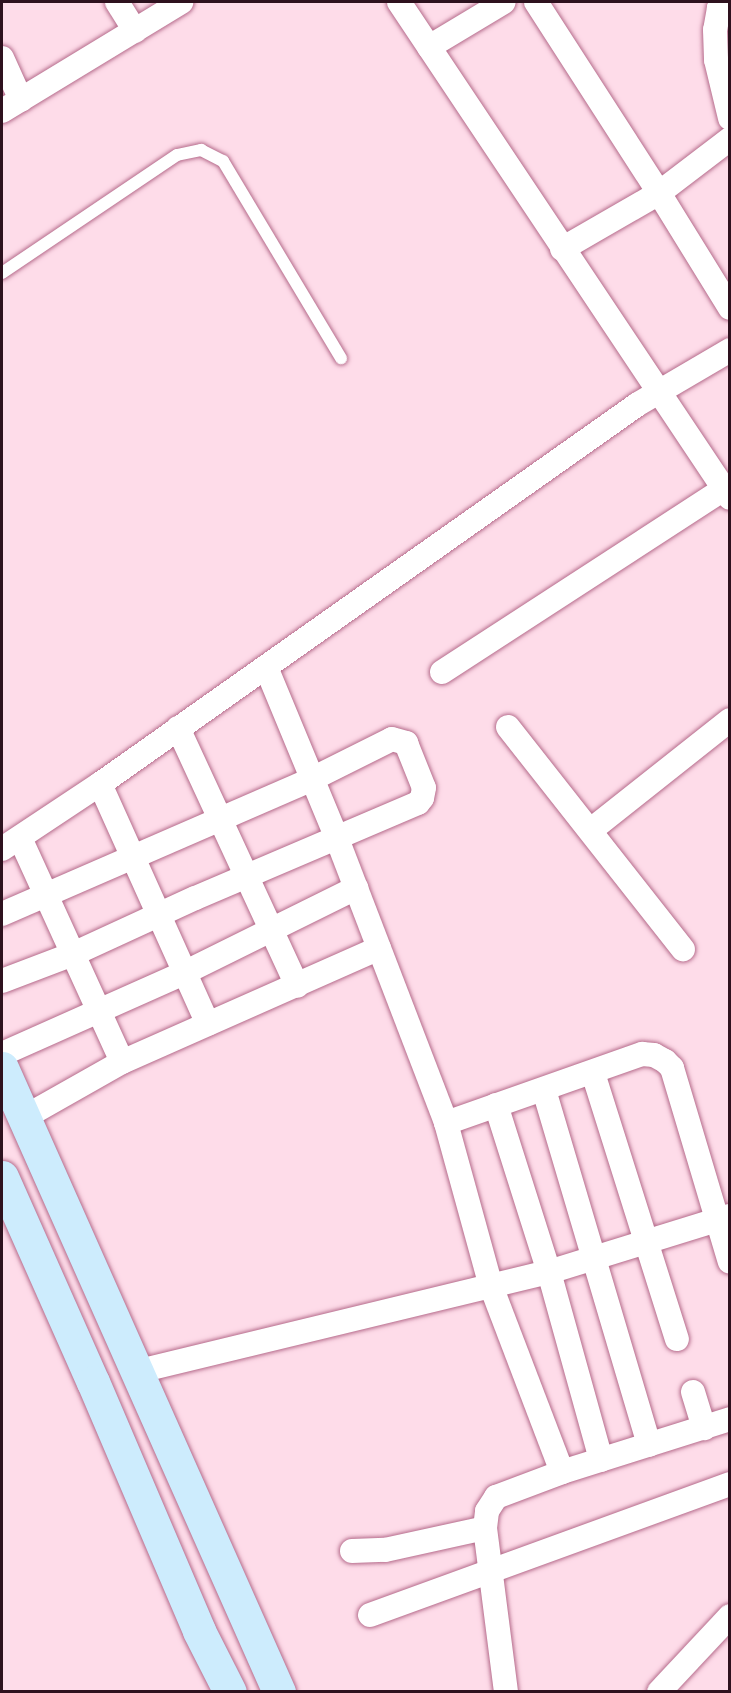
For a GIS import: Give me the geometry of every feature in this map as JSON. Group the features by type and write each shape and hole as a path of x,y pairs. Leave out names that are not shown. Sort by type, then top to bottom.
{"main road":[{"path":"2,1068 279,1692"},
{"path":"2,1177 93,1382 199,1631 230,1692"}],"street":[{"path":"117,2 135,31"},
{"path":"2,58 11,105 181,2"},
{"path":"399,2 727,494 442,672"},
{"path":"429,47 504,2"},
{"path":"536,2 659,193 729,308"},
{"path":"716,4 716,60 729,118"},
{"path":"562,249 659,193 729,139"},
{"path":"122,1062 45,896 11,844 657,392 729,350"},
{"path":"266,667 336,836 446,1122 491,1286 562,1472"},
{"path":"591,830 729,720"},
{"path":"508,727 683,949"},
{"path":"178,728 222,819 245,876 297,986"},
{"path":"2,914 312,779 392,739 406,743 424,788 422,798 418,803 336,836 73,954 2,981"},
{"path":"99,784 208,1024"},
{"path":"2,1054 186,972 356,888"},
{"path":"23,1118 122,1062 379,948"},
{"path":"446,1122 544,1090 642,1054 654,1055 665,1060 672,1068 724,1218 729,1262"},
{"path":"592,1073 677,1339"},
{"path":"544,1090 649,1445"},
{"path":"496,1105 549,1272 601,1460"},
{"path":"135,1372 549,1272 724,1218"},
{"path":"693,1392 704,1428"},
{"path":"506,1692 485,1528 487,1511 496,1497 562,1472 729,1419"},
{"path":"370,1615 492,1573 729,1484"},
{"path":"352,1551 385,1550 485,1528"},
{"path":"659,1692 729,1616"}],"lane":[{"path":"2,273 177,155 201,150 223,161 341,358"}]}
